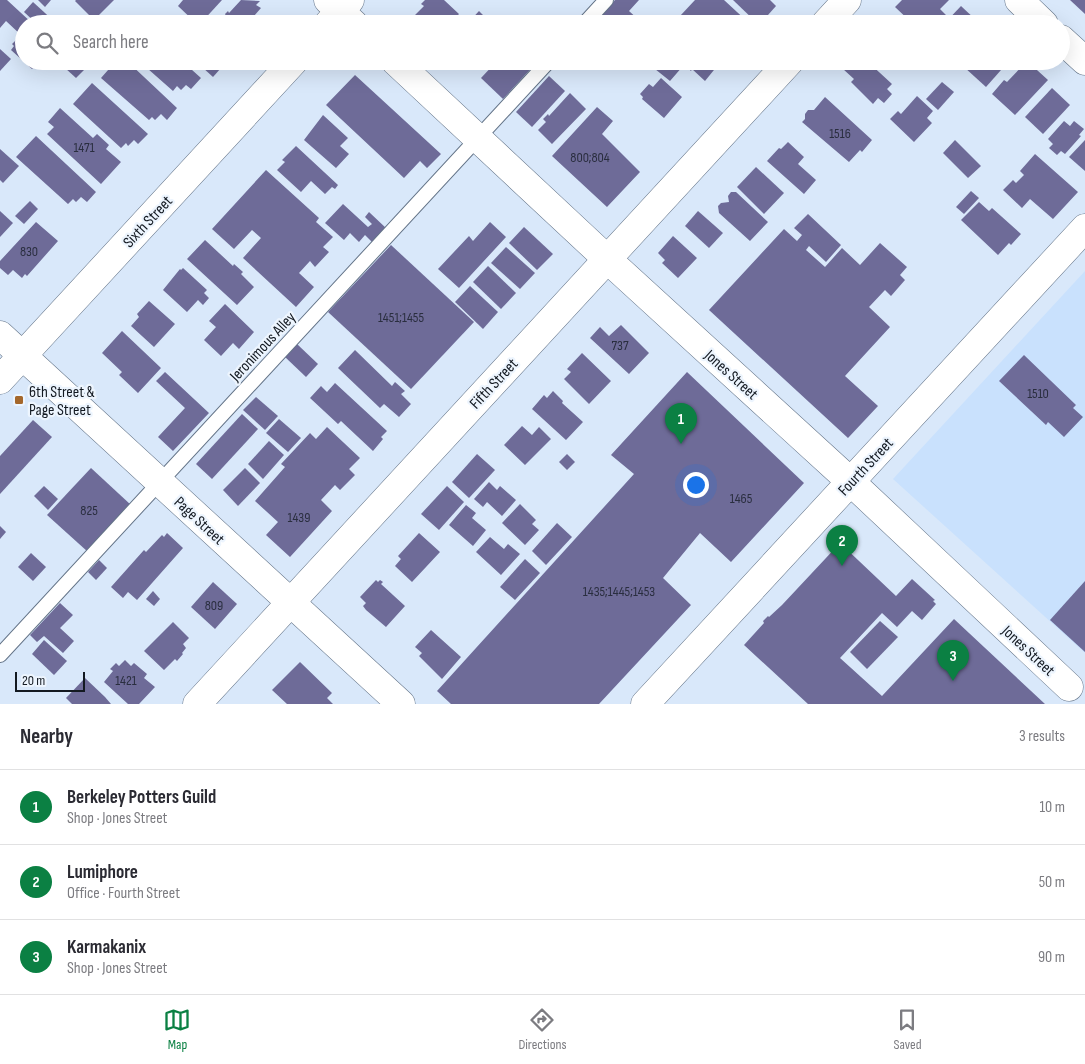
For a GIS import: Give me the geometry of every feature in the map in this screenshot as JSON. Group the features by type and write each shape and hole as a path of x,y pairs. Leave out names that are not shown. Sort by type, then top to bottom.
{"street":[{"path":"832,15 846,0"},
{"path":"1019,0 1035,15"},
{"path":"1070,47 1085,61"},
{"name":"Sixth Street","path":"0,380 286,70"},
{"name":"Jones Street","path":"405,70 607,259 851,482 1067,691"},
{"name":"Fifth Street","path":"197,704 782,70"},
{"name":"Fourth Street","path":"645,704 1085,228"},
{"name":"Page Street","path":"0,335 401,704"}],"lane":[{"path":"592,15 606,0"},
{"name":"Jeronimous Alley","path":"0,655 541,70"}],"shaded area":[{"path":"1085,271 1085,653 893,479"}],"building":[{"path":"0,0 7,0 23,15 15,15 15,29 6,21 0,28"},
{"path":"38,0 51,0 45,7"},
{"path":"114,0 99,15 89,15 75,1"},
{"path":"183,0 222,0 208,15 188,15 178,6"},
{"path":"241,0 260,1 256,5 261,8 255,15 225,14 228,11 229,13"},
{"path":"425,0 444,0 459,14 415,15 424,6 421,4"},
{"path":"615,0 639,0 629,11 633,15 601,15"},
{"path":"695,0 724,0 740,15 681,15"},
{"path":"733,0 770,0 776,6 768,15 749,15"},
{"path":"902,0 949,0 940,9 946,15 903,15 895,7"},
{"path":"1070,0 1085,0 1085,14"},
{"path":"33,2 47,15 27,15 24,12"},
{"path":"961,6 971,15 952,15"},
{"path":"15,41 15,54 11,50 14,46 12,44"},
{"path":"0,49 11,59 0,71"},
{"path":"67,70 84,70 76,78"},
{"path":"108,70 137,70 177,108 167,120 161,114 155,120 152,117 149,120 101,78"},
{"path":"149,70 192,70 201,78 191,89 186,85 181,90 177,86 173,91"},
{"path":"205,70 219,70 213,77"},
{"path":"489,70 530,70 503,99 481,78"},
{"path":"656,70 680,70 670,81"},
{"path":"693,70 714,70 705,81"},
{"path":"844,70 877,70 892,84 887,89 892,94 884,103 878,98 873,104 851,82 854,79"},
{"path":"967,70 1001,70 986,87"},
{"path":"1018,70 1037,70 1048,80 1015,115 992,94 1004,80 1007,82"},
{"path":"355,75 441,154 427,168 420,161 404,178 326,105"},
{"path":"549,76 565,91 532,127 516,112"},
{"path":"661,78 682,97 664,118 642,99 643,97 640,94 649,84 653,87"},
{"path":"942,82 954,92 938,110 926,99"},
{"path":"92,83 148,134 138,144 134,140 128,146 126,143 121,148 73,104"},
{"path":"1052,88 1070,105 1043,134 1025,117"},
{"path":"570,93 586,109 552,144 538,130 546,122 543,119 548,114 549,116"},
{"path":"917,96 933,111 927,118 932,123 914,142 890,119 898,111 901,114"},
{"path":"825,97 872,140 862,152 860,150 849,162 802,122 808,110 814,110"},
{"path":"597,107 613,121 602,134 640,172 607,207 552,156"},
{"path":"60,108 93,138 97,134 109,145 106,149 121,162 101,184 47,134 54,127 48,122"},
{"path":"323,115 348,138 340,146 349,154 336,168 304,140"},
{"path":"1064,121 1070,126 1074,121 1084,129 1079,135 1081,136 1065,154 1061,151 1057,155 1049,148 1053,144 1048,139"},
{"path":"36,136 96,192 87,202 81,197 76,202 73,199 68,204 16,157"},
{"path":"955,140 981,166 968,178 943,153"},
{"path":"1085,140 1085,171 1069,157"},
{"path":"788,142 804,157 798,164 816,180 804,194 767,161 779,148 781,149"},
{"path":"296,146 338,185 335,189 332,187 325,194 311,181 301,192 277,170 285,162 282,160"},
{"path":"0,149 19,166 3,183 0,180"},
{"path":"1035,154 1078,192 1053,219 1030,199 1022,208 1003,190 1013,180 1016,183 1024,175 1020,171"},
{"path":"756,167 784,193 764,214 737,187"},
{"path":"266,170 319,218 316,222 333,237 323,247 329,252 315,267 310,261 299,273 314,287 296,307 243,258 261,238 252,230 234,249 212,229"},
{"path":"971,191 979,198 964,214 956,207"},
{"path":"731,192 736,192 768,222 750,241 719,213 718,206 721,203 729,202 728,196"},
{"path":"30,201 38,209 24,224 15,216"},
{"path":"979,202 989,211 992,208 1021,234 998,255 961,220"},
{"path":"343,204 368,227 372,224 365,217 369,212 387,229 373,243 365,235 359,242 350,233 344,240 325,223"},
{"path":"0,211 13,223 0,237"},
{"path":"698,211 723,233 709,248 685,226"},
{"path":"808,214 841,245 826,262 809,246 806,250 825,267 842,248 860,265 880,243 907,267 900,275 905,280 891,296 885,290 869,307 890,327 845,376 878,406 848,438 709,310 784,229 797,241 802,235 794,228"},
{"path":"36,222 58,241 27,276 25,274 22,278 13,270 8,275 0,268 0,261"},
{"path":"490,222 506,237 459,288 438,269 469,236 473,241"},
{"path":"524,227 553,254 537,270 509,243"},
{"path":"673,236 697,258 678,278 662,263 665,260 658,253"},
{"path":"205,240 233,266 234,264 243,272 241,274 254,287 237,305 187,259"},
{"path":"391,245 474,322 411,389 328,312"},
{"path":"506,247 535,273 520,289 491,263"},
{"path":"488,266 516,293 501,309 473,282"},
{"path":"183,268 207,290 204,293 209,298 203,305 198,300 187,312 163,290 180,269"},
{"path":"470,286 498,312 483,329 455,302"},
{"path":"149,301 175,324 154,347 131,326 139,317 137,314"},
{"path":"225,304 254,332 239,349 233,343 221,356 204,340 216,327 209,321"},
{"path":"621,325 649,353 629,374 590,338 600,327 609,336"},
{"path":"122,331 161,368 138,393 119,375 122,372 102,353"},
{"path":"297,344 318,364 306,377 285,357"},
{"path":"355,350 392,386 395,382 405,391 401,394 411,404 399,417 384,404 380,408 338,368"},
{"path":"582,353 611,381 589,404 564,379 571,372 567,369"},
{"path":"1024,355 1076,405 1073,408 1083,417 1064,437 1048,422 1046,425 999,381"},
{"path":"165,372 209,413 173,451 158,437 185,408 156,381"},
{"path":"687,372 804,483 731,562 700,533 663,578 691,605 599,704 451,704 437,691 634,474 611,455"},
{"path":"335,383 387,431 373,451 341,421 338,424 310,398 321,386 327,392"},
{"path":"553,391 563,401 562,403 583,422 566,440 532,409 544,395 547,398"},
{"path":"256,397 278,416 265,430 243,410"},
{"path":"242,414 258,429 212,479 196,464"},
{"path":"279,419 301,438 288,452 266,433"},
{"path":"33,420 52,437 0,494 0,456"},
{"path":"522,426 532,435 539,427 551,439 525,465 504,445"},
{"path":"327,427 360,458 349,469 355,475 340,490 335,485 321,500 332,511 290,557 266,535 278,522 255,501 285,467 281,464 310,433 316,439"},
{"path":"269,441 284,455 263,479 248,464"},
{"path":"477,454 495,470 469,498 452,482"},
{"path":"567,454 575,462 567,470 559,462"},
{"path":"91,468 131,505 88,552 47,515"},
{"path":"245,468 260,483 238,506 223,490"},
{"path":"489,482 497,490 500,486 516,500 502,516 487,502 483,507 474,499"},
{"path":"44,486 58,499 48,510 34,496"},
{"path":"447,486 464,502 439,530 421,514"},
{"path":"520,504 536,520 532,524 539,530 525,545 502,523"},
{"path":"466,505 476,513 472,518 486,530 473,546 449,525"},
{"path":"557,523 572,537 546,565 532,551"},
{"path":"0,526 6,532 0,539"},
{"path":"167,533 183,548 137,600 128,592 123,598 111,587 144,550 146,552 162,535 164,537"},
{"path":"419,533 440,552 412,582 395,566 401,559 398,556"},
{"path":"490,537 504,549 508,544 520,554 501,575 476,552"},
{"path":"840,543 896,596 912,579 935,600 933,601 936,604 922,620 912,611 897,627 882,613 840,658 882,696 954,619 1045,704 808,704 744,645 764,623 763,621 782,605"},
{"path":"31,553 46,567 33,581 18,567"},
{"path":"525,559 540,573 515,600 500,587"},
{"path":"99,560 107,568 96,580 88,572"},
{"path":"376,580 383,582 381,584 405,606 386,627 366,610 363,606 366,603 360,597"},
{"path":"1085,581 1085,652 1050,620"},
{"path":"213,582 237,604 215,629 191,607"},
{"path":"153,591 160,599 154,606 146,599"},
{"path":"60,603 73,615 60,628 74,641 63,653 44,636 37,642 30,635"},
{"path":"880,621 898,637 867,669 850,652"},
{"path":"173,622 189,638 183,644 186,648 183,654 164,670 144,651"},
{"path":"431,630 461,657 442,679 419,656 422,653 415,647"},
{"path":"44,640 67,661 54,675 32,654"},
{"path":"125,660 131,666 134,663 147,674 144,678 155,687 139,704 128,704 104,682 113,671 110,669 116,663 119,666"},
{"path":"300,662 332,693 327,698 333,704 287,704 272,690"},
{"path":"85,678 111,704 72,704 66,698"}],"place":[{"name":"6th Street & Page Street","path":"19,400"},
{"name":"Berkeley Potters Guild","path":"681,444"},
{"name":"Lumiphore","path":"842,566"},
{"name":"Karmakanix","path":"953,681"}]}
